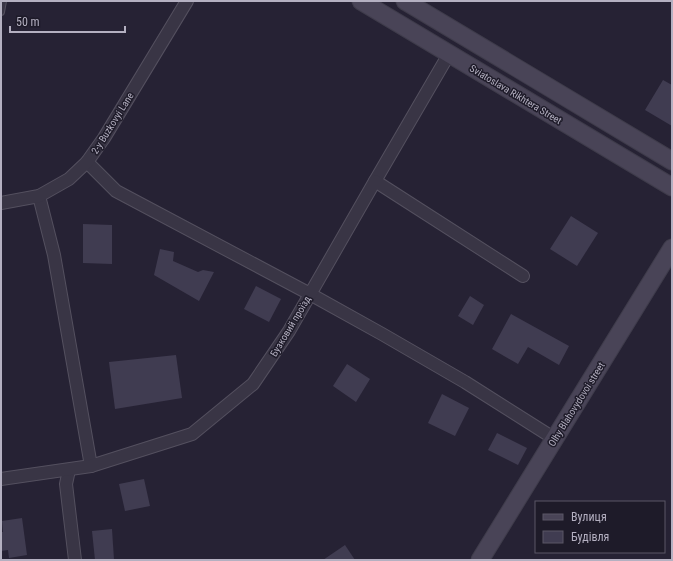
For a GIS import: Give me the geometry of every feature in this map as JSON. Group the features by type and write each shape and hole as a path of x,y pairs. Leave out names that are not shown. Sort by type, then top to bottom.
{"main road":[{"name":"Sviatoslava Rikhtera Street","path":"361,1 672,187"},
{"path":"405,1 672,161"},
{"name":"Olhy Blahovydovoi street","path":"480,560 672,248"}],"street":[{"name":"2-y Buzkovyi Lane","path":"1,203 39,196 69,179 87,162 104,138 187,1"},
{"name":"Бузковий проїзд","path":"1,479 91,466 192,434 253,384 289,331 449,54"},
{"path":"87,162 116,191 310,294 465,382 554,439"},
{"path":"375,181 523,276"},
{"path":"39,196 54,255 91,466"},
{"path":"69,470 66,484 75,560"}],"lane":[{"path":"1,12 4,1"}],"building":[{"path":"663,80 672,85 672,126 645,110"},
{"path":"571,216 598,233 577,266 550,249"},
{"path":"83,224 112,225 112,264 83,263"},
{"path":"160,249 174,252 173,261 198,272 203,270 214,272 199,301 154,275"},
{"path":"256,286 281,299 269,322 244,309"},
{"path":"470,296 484,305 473,325 458,316"},
{"path":"511,314 569,346 559,365 528,347 518,364 492,349"},
{"path":"176,355 182,398 115,409 109,362"},
{"path":"347,364 370,379 356,402 333,386"},
{"path":"442,394 469,408 455,436 428,423"},
{"path":"497,433 527,448 518,465 488,450"},
{"path":"144,479 150,506 125,511 119,484"},
{"path":"22,518 27,555 9,558 8,550 1,551 1,532 3,532 2,521"},
{"path":"112,529 114,560 95,560 92,531"},
{"path":"345,545 355,560 323,560"}]}
